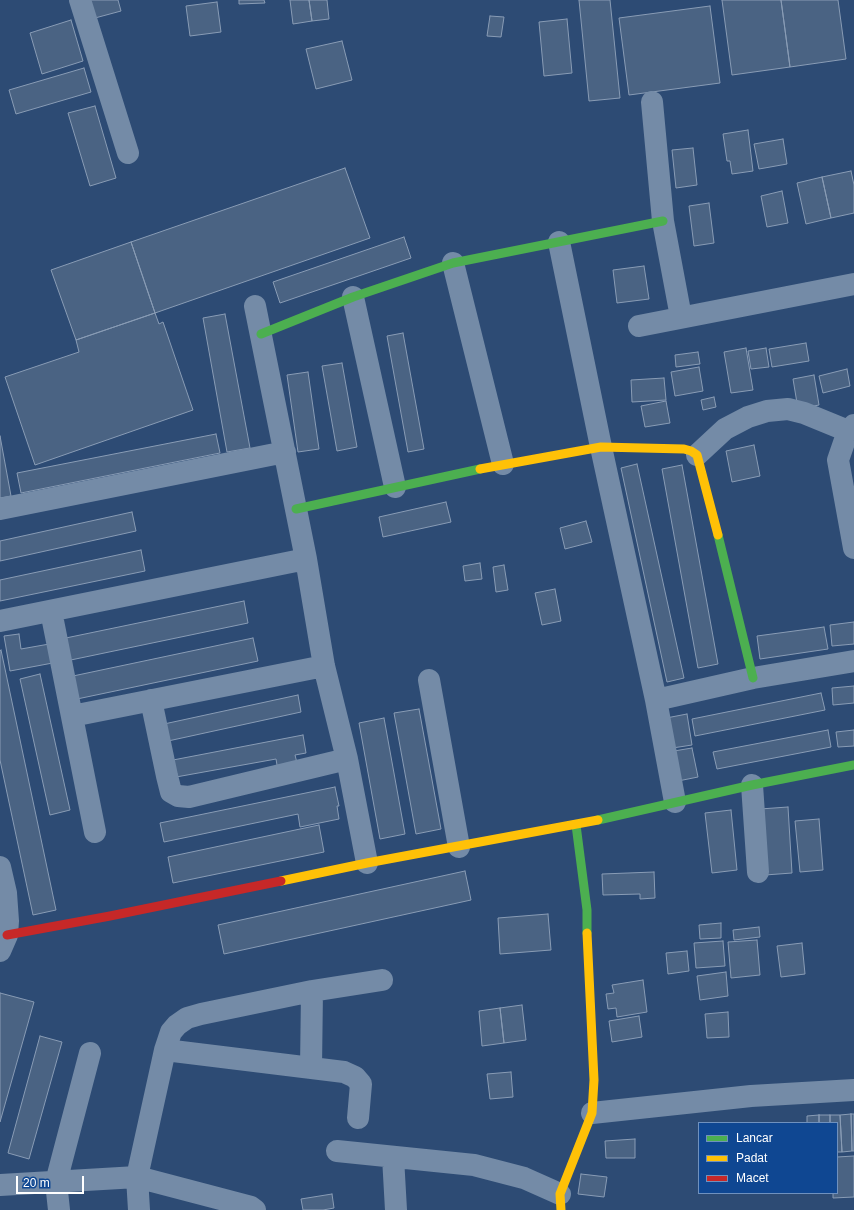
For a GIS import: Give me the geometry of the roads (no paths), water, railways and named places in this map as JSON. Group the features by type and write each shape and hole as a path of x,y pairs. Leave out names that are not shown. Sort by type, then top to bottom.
{"street":[{"path":"80,0 128,153"},
{"path":"652,102 663,221 681,317"},
{"path":"261,334 353,297 453,263 663,221"},
{"path":"559,242 601,447 656,700 675,802"},
{"path":"453,263 503,464"},
{"path":"639,326 854,284"},
{"path":"353,297 395,487"},
{"path":"255,306 306,559 324,666 347,760 367,863"},
{"path":"697,455 725,429 748,417 767,411 788,409 851,428 838,460 854,548"},
{"path":"296,509 503,464 601,447 691,451 697,455 753,678"},
{"path":"0,509 284,452"},
{"path":"0,621 306,559"},
{"path":"51,611 95,832"},
{"path":"656,700 753,678 854,661"},
{"path":"72,716 324,666"},
{"path":"429,680 459,847"},
{"path":"151,700 171,792 178,796 189,797 347,760"},
{"path":"0,867 6,893 4,943 110,916 367,863 576,825 752,785 854,766"},
{"path":"752,785 758,872"},
{"path":"337,1151 474,1165 497,1170 524,1178 561,1202 592,1113 594,1080 587,910 576,825"},
{"path":"139,1210 137,1178 165,1050 170,1032 176,1025 187,1018 312,991 382,980"},
{"path":"311,1068 312,991"},
{"path":"165,1050 344,1072 355,1077 361,1084 358,1118"},
{"path":"58,1210 56,1182 90,1054"},
{"path":"592,1113 751,1096 854,1090"},
{"path":"393,1157 396,1210"},
{"path":"0,1185 137,1178 251,1207 255,1210"}]}
